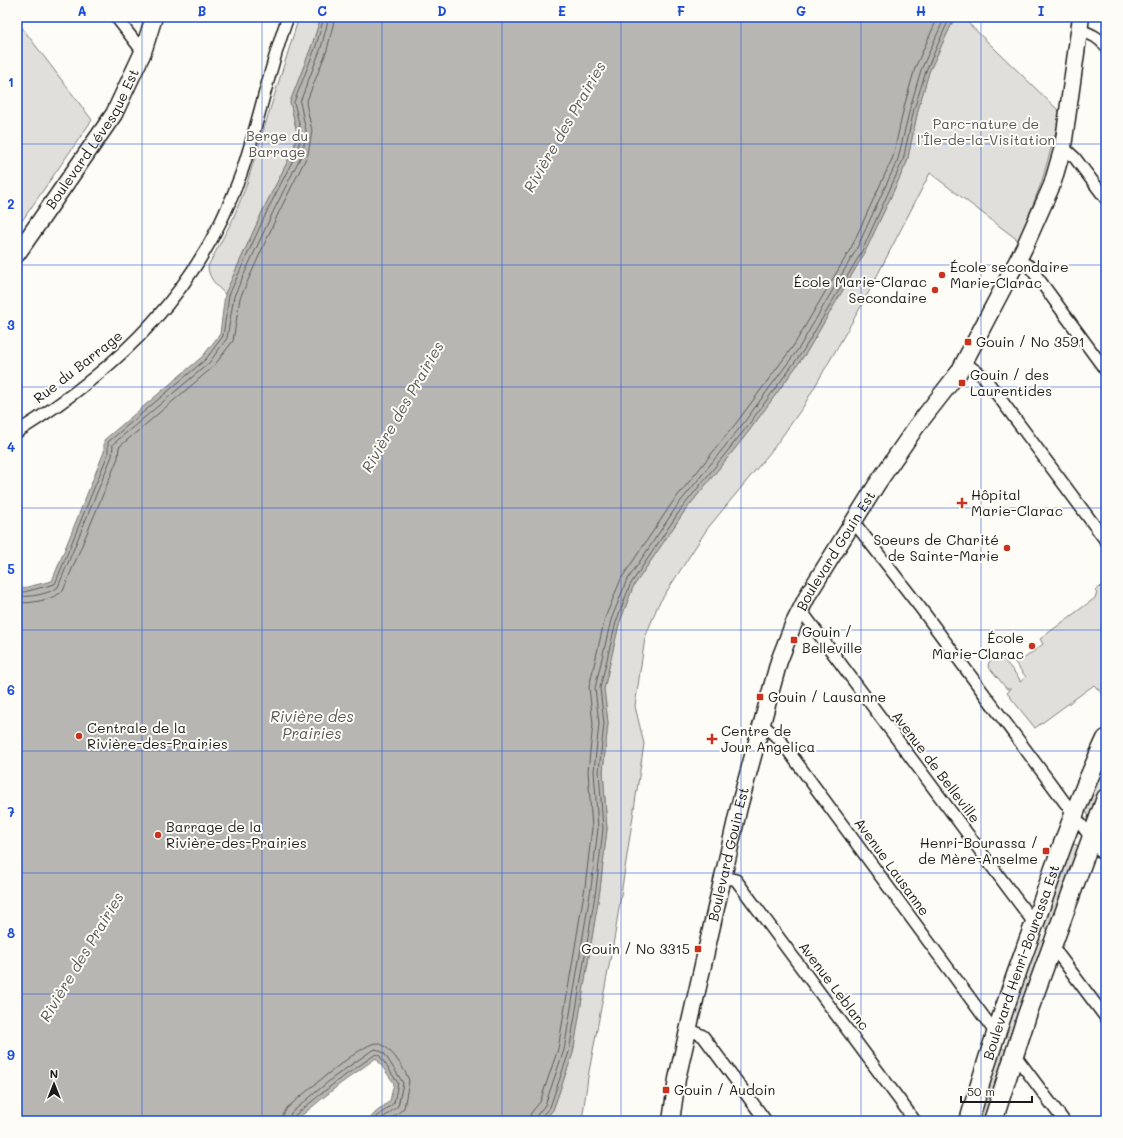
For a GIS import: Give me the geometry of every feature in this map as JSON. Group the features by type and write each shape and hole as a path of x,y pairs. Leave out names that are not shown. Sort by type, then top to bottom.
{"main road":[{"name":"Boulevard Henri-Bourassa Est","path":"969,1121 995,1032 1073,814 1106,739"},
{"name":"Boulevard Henri-Bourassa Est","path":"993,1121 1014,1054 1090,837 1106,798"}],"street":[{"path":"116,17 143,52"},
{"name":"Boulevard Lévesque Est","path":"17,254 114,114 143,52 154,17"},
{"name":"Rue du Barrage","path":"17,432 92,379 131,346 163,312 186,281 212,239 240,174 288,17"},
{"path":"1080,24 1091,34 1101,40 1106,47"},
{"name":"Boulevard Gouin Est","path":"670,1121 688,1028 761,723 779,661 800,609 853,521 916,426 943,394 965,363 1018,260 1052,185 1063,147 1080,24"},
{"path":"1063,147 1075,158 1106,199"},
{"path":"1018,260 1029,266 1106,371"},
{"path":"965,363 984,377 1106,541"},
{"path":"853,521 922,610 1106,858"},
{"name":"Avenue de Belleville","path":"800,609 1034,923"},
{"name":"Avenue Lausanne","path":"761,723 781,742 995,1032"},
{"name":"Avenue Leblanc","path":"724,877 736,880 915,1121"},
{"path":"1052,946 1106,1018"},
{"path":"688,1028 703,1036 766,1121"},
{"path":"1014,1054 1064,1121"}],"green space":[{"name":"Berge du Barrage","path":"299,17 321,17 290,102 297,132 294,149 264,208 225,294 211,278 208,266 232,221 245,189"},
{"name":"Parc-nature de l'Île-de-la-Visitation","path":"955,17 962,17 1061,113 1042,181 1019,241 930,173 863,303 803,407 773,449 707,529 658,605 645,638 635,706 644,744 615,934 588,1077 582,1121 543,1121 553,1110 573,1053 600,889 607,829 603,771 608,723 604,689 619,624 633,587 684,512 749,431 806,353 864,254 907,162 918,110 929,72"},
{"path":"17,21 92,120 17,228"},
{"path":"1105,583 1106,698 1094,685 1035,728 1007,693 1011,689 1007,689 988,666 989,662 997,655 1001,656 1019,678 1020,682 1026,677 1013,660 1021,661 1043,644 1040,639 1095,598 1097,593 1095,591"},
{"path":"1106,757 1106,779 1089,817 1084,807"},
{"path":"1071,843 1079,846 1049,930 1041,925"},
{"path":"1037,937 1044,943 1011,1039 1003,1033"},
{"path":"999,1046 1007,1051 986,1121 977,1121"}],"water":[{"name":"Rivière des Prairies","path":"321,17 955,17 929,72 918,110 907,162 864,254 806,353 749,431 684,512 633,587 619,624 604,689 608,723 603,771 607,829 600,889 573,1053 553,1110 543,1121 368,1121 375,1113 390,1101 394,1083 376,1058 340,1084 295,1121 17,1121 17,586 23,588 52,581 104,452 104,440 203,356 220,334 225,294 264,208 294,149 297,132 290,102"}],"place":[{"name":"École secondaire Marie-Clarac","path":"942,275"},
{"name":"École Marie-Clarac Secondaire","path":"935,290"},
{"name":"Gouin / No 3591","path":"968,342"},
{"name":"Gouin / des Laurentides","path":"962,383"},
{"name":"Hôpital Marie-Clarac","path":"962,503"},
{"name":"Soeurs de Charité de Sainte-Marie","path":"1007,548"},
{"name":"Gouin / Belleville","path":"794,640"},
{"name":"École Marie-Clarac","path":"1032,646"},
{"name":"Gouin / Lausanne","path":"760,697"},
{"name":"Centrale de la Rivière-des-Prairies","path":"79,736"},
{"name":"Centre de Jour Angelica","path":"712,739"},
{"name":"Barrage de la Rivière-des-Prairies","path":"158,835"},
{"name":"Henri-Bourassa / de Mère-Anselme","path":"1046,851"},
{"name":"Gouin / No 3315","path":"698,949"},
{"name":"Gouin / Audoin","path":"666,1090"}]}
